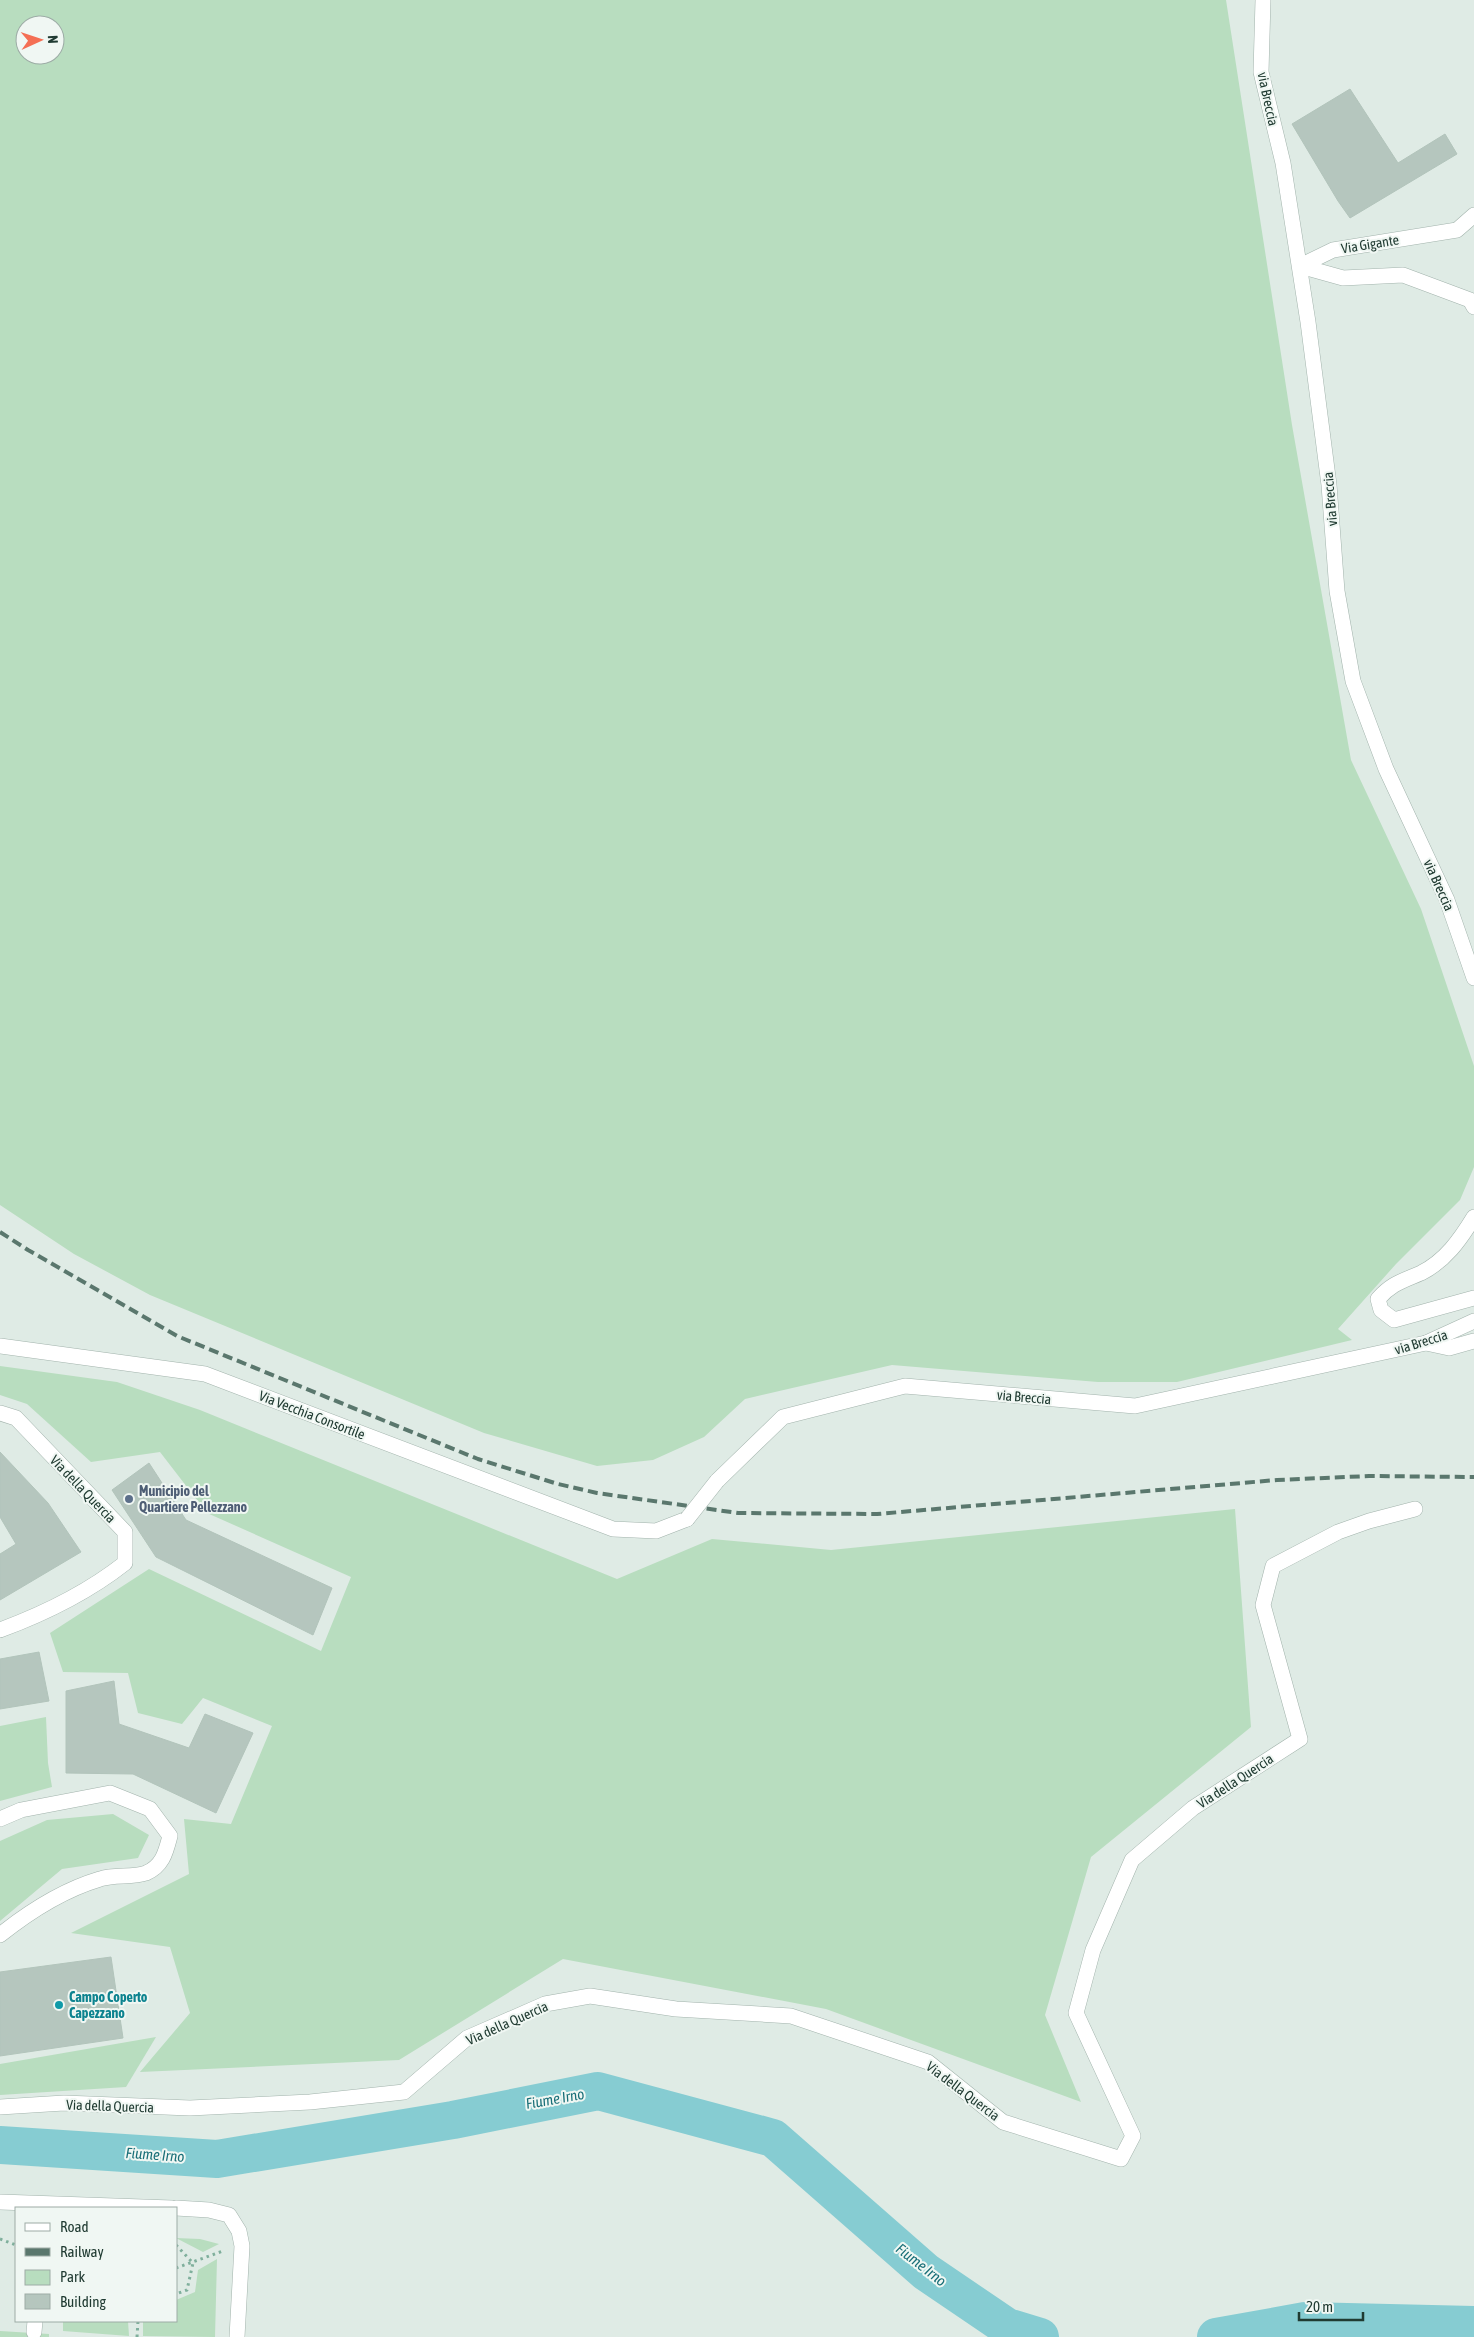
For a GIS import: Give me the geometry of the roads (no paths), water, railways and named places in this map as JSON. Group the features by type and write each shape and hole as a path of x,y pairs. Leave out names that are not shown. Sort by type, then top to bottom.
{"street":[{"name":"via Breccia","path":"1263,0 1261,72 1283,163 1300,266 1329,485 1337,591 1353,681 1386,769 1447,900 1474,978"},
{"name":"Via Gigante","path":"1300,266 1333,250 1457,230 1474,215"},
{"name":"Via Gigante","path":"1300,266 1343,278 1403,275 1470,300 1474,308"},
{"name":"via Breccia","path":"1474,1217 1463,1235 1442,1260 1422,1272 1390,1286 1378,1299 1381,1310 1394,1320 1474,1298"},
{"name":"via Breccia","path":"613,1529 656,1530 687,1519 717,1481 783,1417 905,1386 1135,1406 1426,1343 1474,1321"},
{"path":"1426,1343 1449,1348 1474,1341"},
{"name":"Via Vecchia Consortile","path":"0,1346 204,1374 613,1529"},
{"name":"Via della Quercia","path":"0,1413 16,1418 124,1532 126,1563 76,1597 41,1615 0,1630"},
{"name":"Via della Quercia","path":"0,2107 64,2104 190,2108 310,2102 404,2092 468,2038 546,2004 590,1996 676,2009 791,2016 928,2062 1002,2122 1121,2159 1133,2136 1076,2013 1093,1950 1132,1860 1193,1808 1300,1739 1263,1605 1272,1566 1338,1532 1369,1521 1415,1509"},
{"path":"0,1819 21,1810 110,1793 150,1809 170,1836 163,1860 146,1873 102,1878 60,1894 18,1920 0,1934"},
{"path":"0,2202 49,2206 110,2207"},
{"path":"178,2208 209,2210 228,2215 239,2231 242,2246 237,2337"}],"waterway":[{"name":"Fiume Irno","path":"0,2145 217,2159 453,2120 598,2091 773,2138 926,2272 1007,2327 1040,2337"},
{"name":"Fiume Irno","path":"1216,2337 1305,2321 1474,2325"}],"railway":[{"path":"0,1232 177,1336 478,1459 558,1484 597,1493 738,1513 877,1514 1277,1480 1369,1476 1474,1477"}],"place":[{"name":"Municipio del Quartiere Pellezzano","path":"129,1499"},
{"name":"Campo Coperto Capezzano","path":"59,2005"}]}
